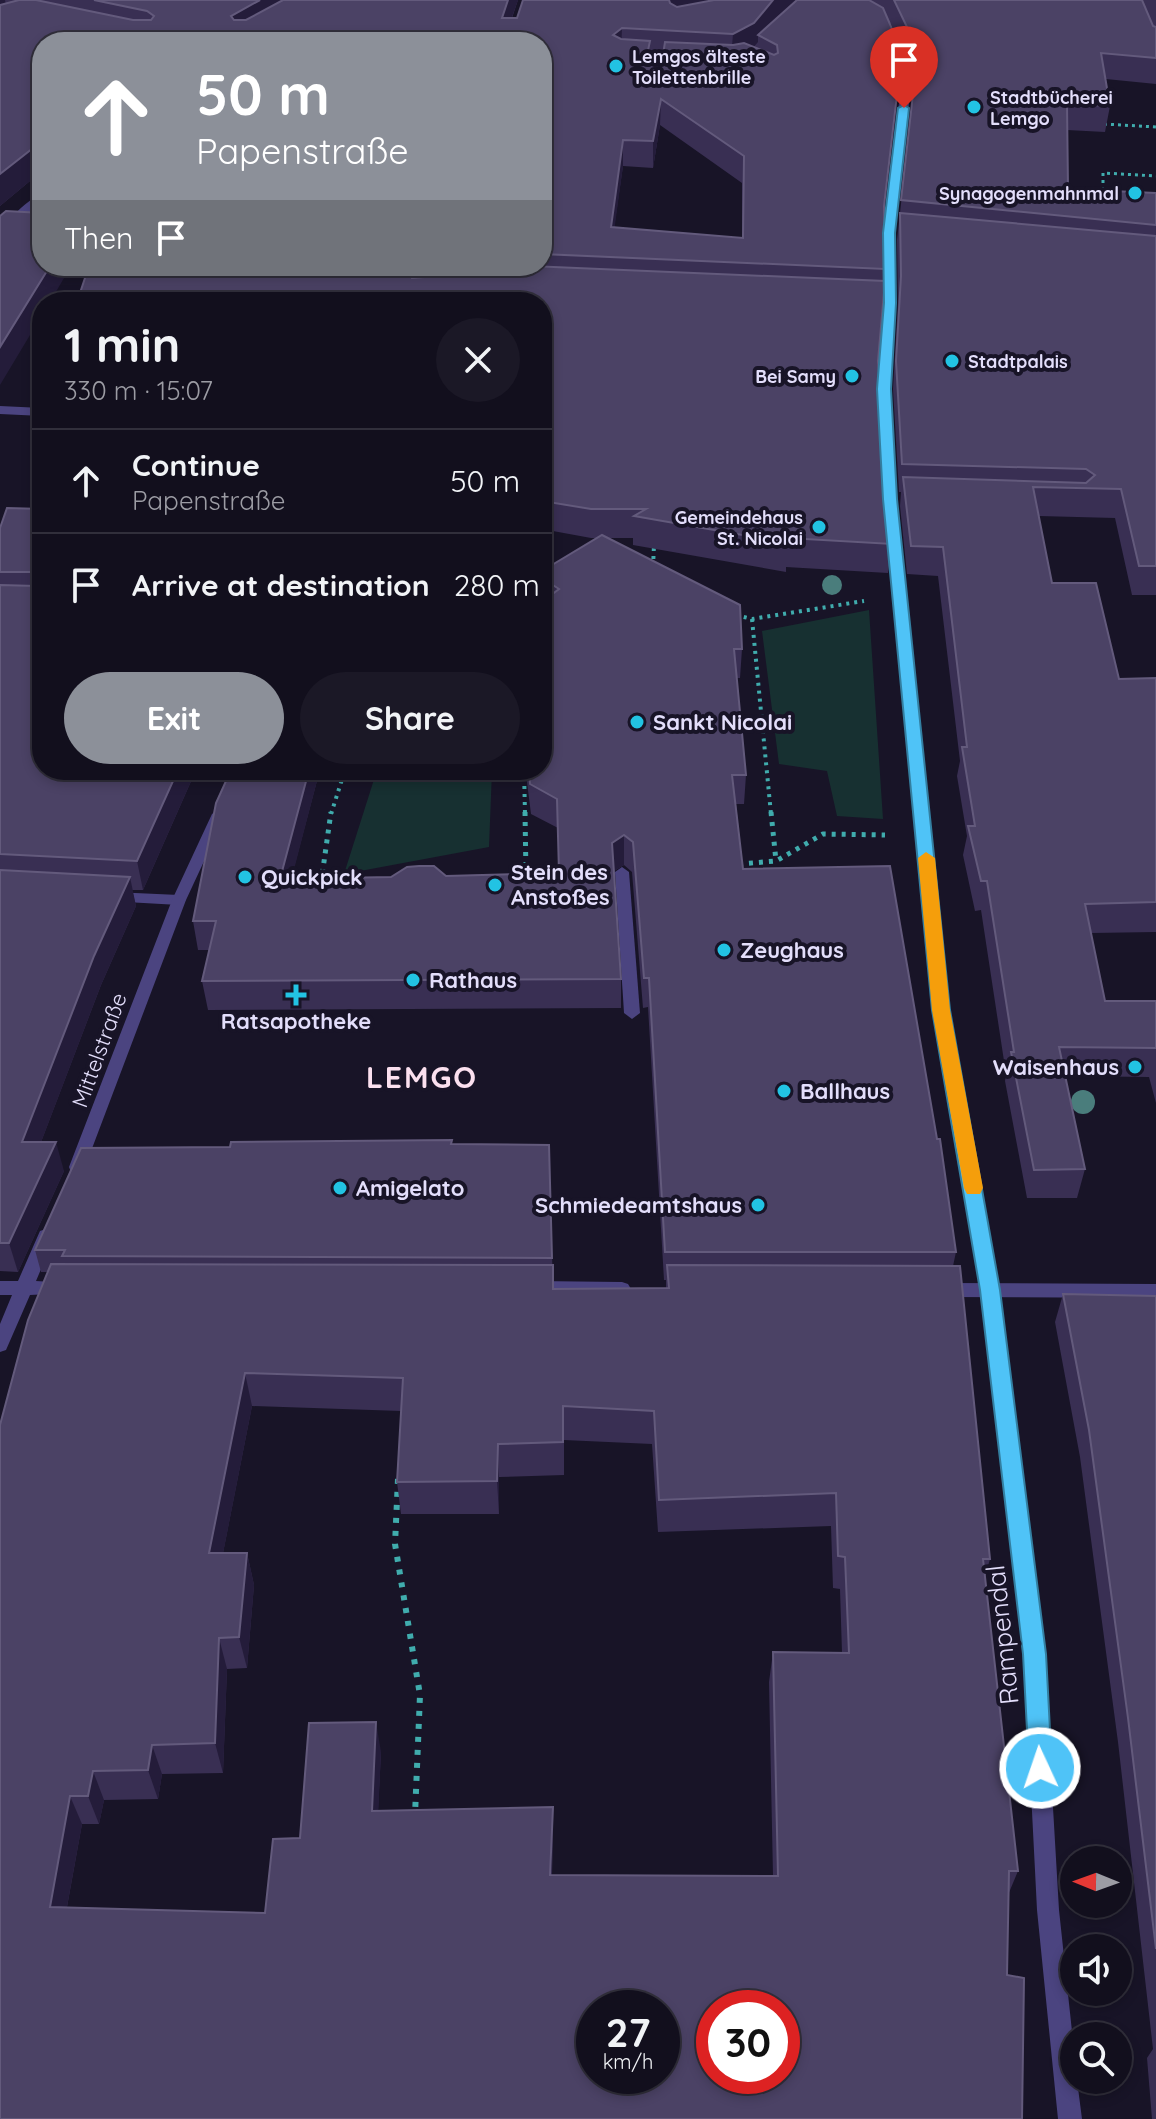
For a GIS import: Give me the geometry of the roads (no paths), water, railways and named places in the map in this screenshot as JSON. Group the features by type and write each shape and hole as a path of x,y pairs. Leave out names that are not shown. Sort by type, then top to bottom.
{"street":[{"name":"Rampendal","path":"887,29 907,77 884,389 896,499 901,595 941,1010 990,1290 1034,1654 1048,1910 1070,2119"},
{"path":"0,241 32,205"},
{"path":"0,217 17,219"},
{"path":"874,303 890,303"},
{"path":"0,410 32,412"},
{"name":"Mittelstraße","path":"73,1176 179,900 226,799"},
{"path":"622,872 632,1013"},
{"path":"90,896 179,900"},
{"path":"0,1345 54,1218"},
{"path":"0,1288 84,1289"},
{"path":"515,1289 637,1289"},
{"path":"928,1290 1156,1291"}],"place":[{"name":"Lemgos älteste Toilettenbrille","path":"616,66"},
{"name":"Stadtbücherei Lemgo","path":"974,107"},
{"name":"Synagogenmahnmal","path":"1135,193"},
{"name":"Stadtpalais","path":"952,361"},
{"name":"Bei Samy","path":"852,376"},
{"name":"Gemeindehaus St. Nicolai","path":"819,527"},
{"name":"Sankt Nicolai","path":"637,722"},
{"name":"Quickpick","path":"245,877"},
{"name":"Stein des Anstoßes","path":"495,885"},
{"name":"Zeughaus","path":"724,950"},
{"name":"Rathaus","path":"413,980"},
{"name":"Ratsapotheke","path":"296,995"},
{"name":"Waisenhaus","path":"1135,1067"},
{"name":"Ballhaus","path":"784,1091"},
{"name":"Amigelato","path":"340,1188"},
{"name":"Schmiedeamtshaus","path":"758,1205"}],"district":[{"name":"LEMGO","path":"422,1077"}]}
